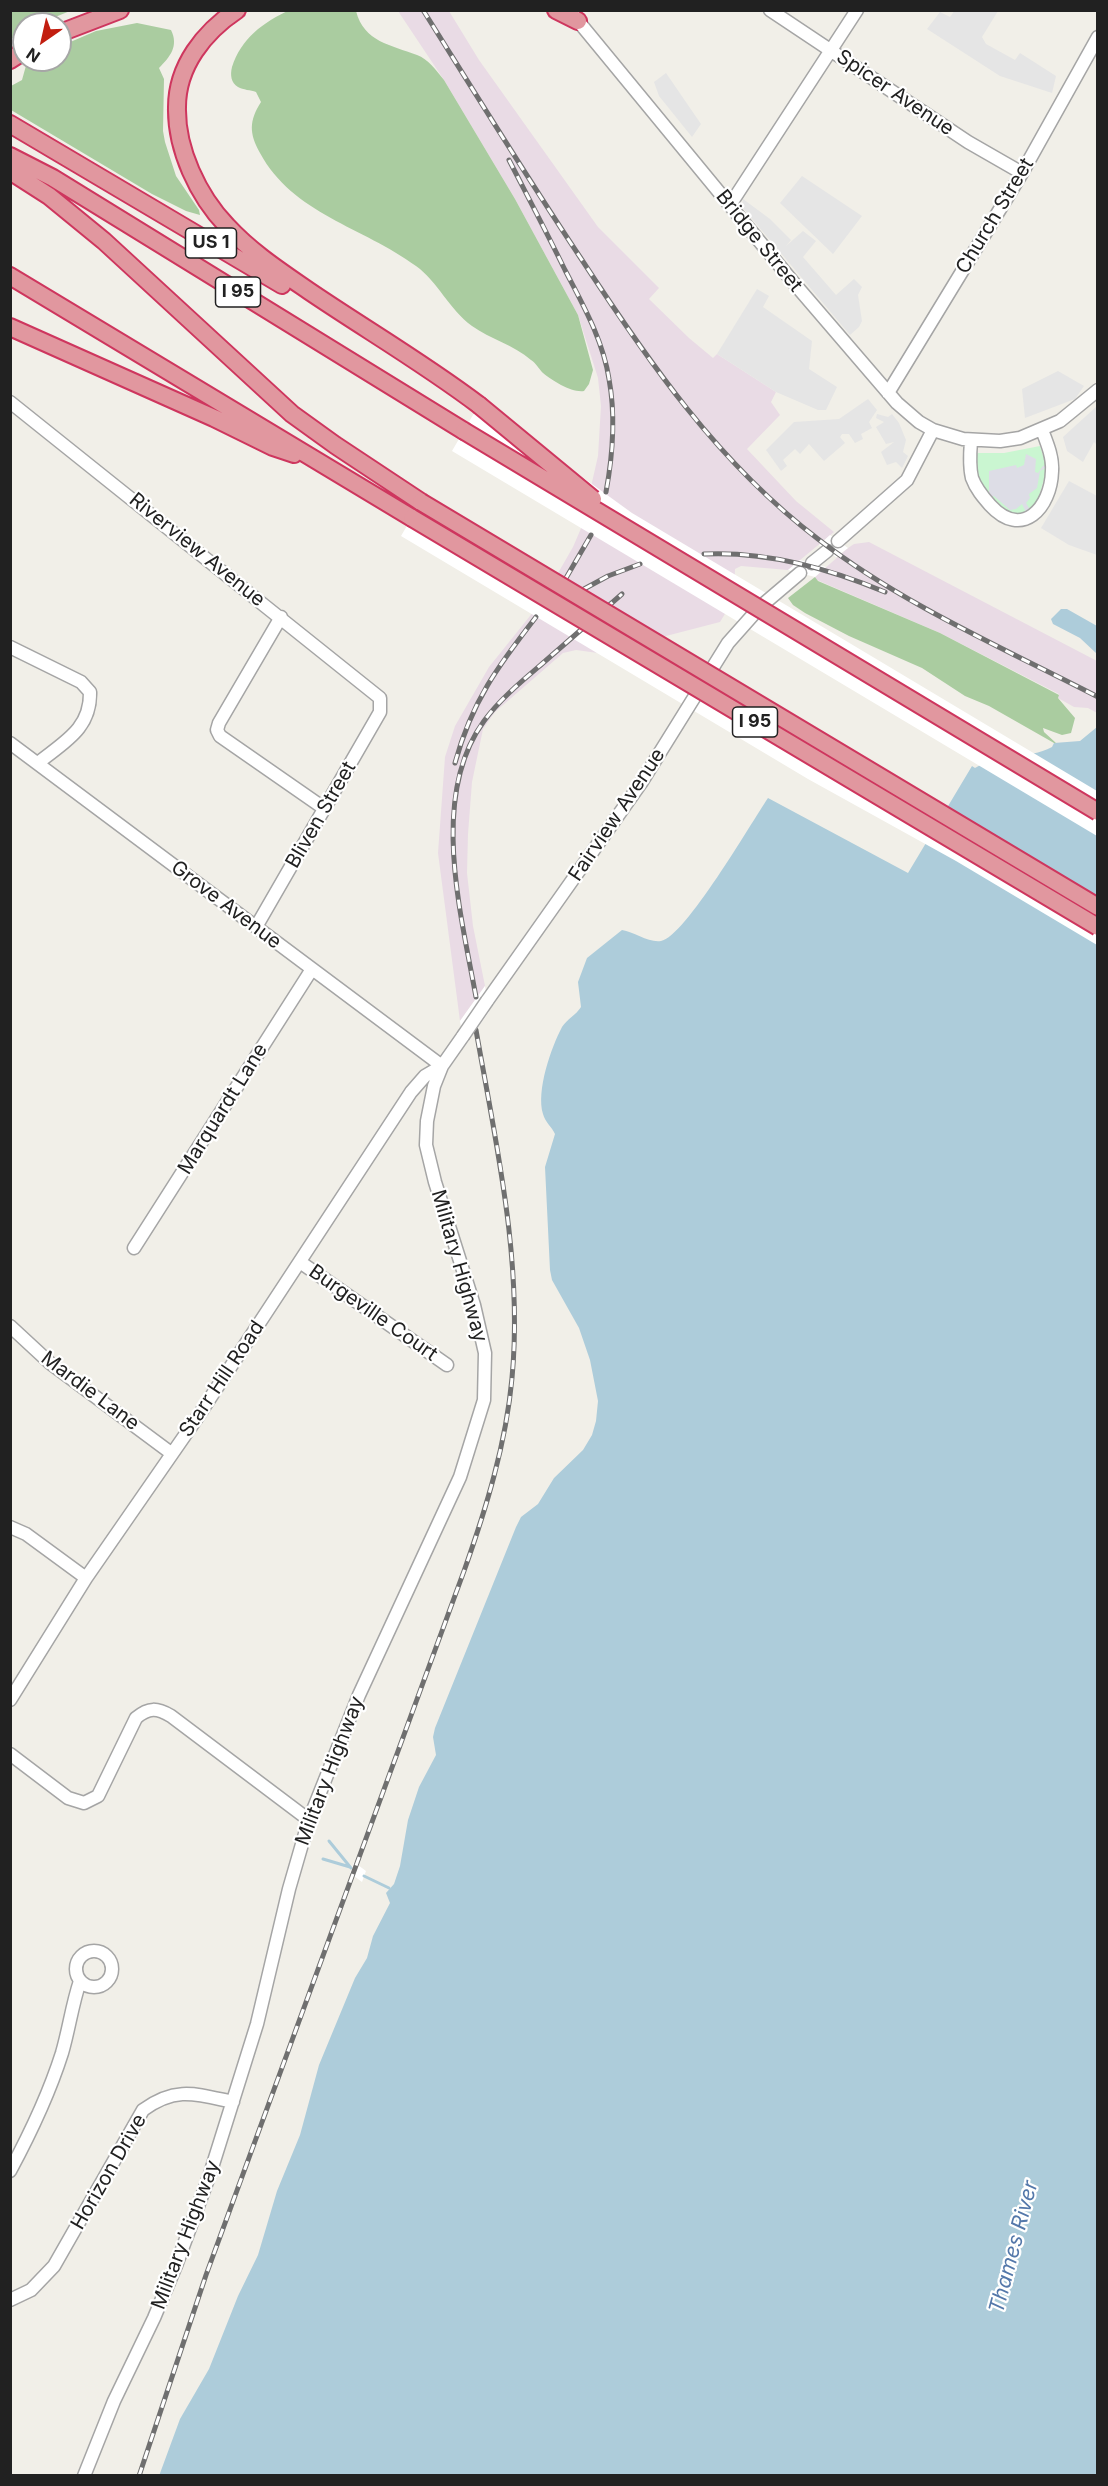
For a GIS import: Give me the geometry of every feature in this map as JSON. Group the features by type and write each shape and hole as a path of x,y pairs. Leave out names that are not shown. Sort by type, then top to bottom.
{"highway":[{"path":"72,28 120,10"},
{"path":"237,10 220,22 203,40 190,59 180,84 177,102 178,127 184,153 195,178 220,218 249,247 412,361"},
{"path":"556,10 574,16"},
{"name":"US 1","path":"10,124 412,361 479,405 596,502 664,552"},
{"name":"I 95","path":"10,156 53,178 464,431 1098,812"},
{"path":"10,171 49,196 104,241 292,414 335,445 421,502 1098,907"},
{"name":"I 95","path":"10,276 1098,927"},
{"path":"10,327 214,418 273,447 318,460"}],"street":[{"name":"Spicer Avenue","path":"770,10 968,142 1022,173"},
{"path":"729,205 857,10"},
{"name":"Bridge Street","path":"574,16 729,205 906,412 933,430 971,441 1000,441 1042,430 1060,422 1098,390"},
{"name":"Church Street","path":"888,393 1022,173 1098,37"},
{"name":"Riverview Avenue","path":"10,402 377,694 381,701"},
{"path":"838,541 907,480 933,430"},
{"path":"971,441 970,469 980,493 996,512 1005,518 1023,520 1040,509 1050,484 1052,464 1042,430"},
{"path":"812,563 827,550"},
{"name":"Fairview Avenue","path":"442,1066 629,801 728,643 753,614 800,573"},
{"path":"281,618 217,730 220,736 325,810"},
{"path":"10,647 81,682 90,692 90,706 84,722 75,734 38,763"},
{"name":"Bliven Street","path":"256,927 380,712 381,701"},
{"name":"Grove Avenue","path":"10,743 442,1066"},
{"name":"Marquardt Lane","path":"134,1248 312,969"},
{"name":"Starr Hill Road","path":"10,1700 86,1578 300,1262 411,1092 425,1076 442,1066"},
{"name":"Military Highway","path":"84,2475 114,2401 177,2263 210,2174 257,2024 289,1888 309,1820 359,1695 459,1477 484,1400 485,1353 474,1305 435,1182 426,1145 429,1109 442,1066"},
{"name":"Burgeville Court","path":"300,1262 447,1365"},
{"name":"Mardie Lane","path":"10,1326 50,1363 171,1453"},
{"path":"10,1527 26,1534 86,1578"},
{"path":"10,1754 68,1798 84,1803 98,1796 136,1718 152,1709 161,1710 309,1820"},
{"path":"10,2171 47,2097 63,2050 74,1997 80,1981"},
{"name":"Horizon Drive","path":"10,2300 31,2290 54,2266 143,2110 159,2099 179,2094 196,2094 233,2102"}],"shaded area":[{"path":"955,10 998,11 982,37 986,44 1015,60 1020,53 1056,76 1052,93 1000,76 927,29 940,12 950,17"},
{"path":"398,11 449,11 479,60 598,227 659,288 649,299 713,358 717,354 776,392 771,402 780,415 747,449 796,501 834,532 788,570 741,566 735,569 734,599 720,622 666,636 637,654 620,656 576,650 563,653 495,712 483,729 472,782 468,834 467,873 473,926 485,986 460,1021 438,853 445,757 455,726 489,667 542,601 573,547 582,526 598,456 601,406 598,378 578,315 515,199 444,80"},
{"path":"666,73 701,124 692,137 659,96 654,82"},
{"path":"802,176 862,216 833,254 780,203"},
{"path":"743,199 770,219 791,240 786,246 803,231 816,241 803,257 836,295 854,279 862,287 858,295 862,321 850,335 742,207"},
{"path":"757,289 769,296 763,307 812,341 809,369 837,387 826,410 818,410 776,392 717,354"},
{"path":"1058,371 1084,386 1075,399 1025,418 1022,389"},
{"path":"868,399 877,410 869,422 872,428 861,434 863,439 855,443 849,434 842,434 840,437 845,443 824,461 809,444 800,454 795,449 783,460 787,466 781,471 766,450 794,422 839,419"},
{"path":"1097,406 1097,445 1094,442 1083,462 1067,451 1063,437"},
{"path":"877,414 888,417 892,414 899,423 906,440 903,452 908,456 902,468 896,462 887,465 881,452 894,442 886,444 876,427 884,422 876,418"},
{"path":"1026,454 1036,459 1035,472 1038,473 1043,466 1047,465 1047,467 1040,471 1037,488 1029,494 1030,498 1026,503 1030,510 1026,512 1022,504 1010,510 994,496 989,495 989,471 1024,465"},
{"path":"1069,481 1097,496 1097,555 1069,545 1041,528"},
{"path":"869,542 1097,661 1097,713 1088,708 1074,707 1058,698 1059,694 940,633 817,580 815,577 848,548 854,544"}],"green space":[{"path":"11,10 70,10 68,12 12,12 11,39"},
{"path":"290,10 356,11 365,30 372,36 388,45 425,59 444,80 515,199 578,315 593,370 589,384 584,391 574,390 557,383 524,355 472,326 457,312 424,272 395,252 310,205 274,174 260,153 252,133 254,115 261,102 256,92 242,89 234,83 231,70 241,48 254,32"},
{"path":"137,23 171,30 174,46 167,60 159,68 164,79 163,131 176,176 200,215 186,211 152,194 11,110 11,86 22,80 24,72 72,72 72,41 96,31"},
{"path":"1040,446 1047,469 1037,503 1021,513 1012,513 1003,509 986,493 980,483 975,462 978,453 1004,453"},
{"path":"815,577 818,581 940,633 1059,695 1058,698 1075,718 1071,733 1062,735 1043,728 1044,732 1056,743 1054,743 989,706 965,696 922,668 849,636 805,613 793,605 788,598"}],"water":[{"path":"1061,609 1067,609 1097,626 1097,654 1080,638 1053,624 1051,619"},
{"name":"Thames River","path":"1097,727 1097,2475 159,2476 180,2419 209,2369 238,2296 258,2255 277,2191 300,2135 319,2065 355,1978 367,1958 373,1936 390,1903 386,1893 394,1884 400,1866 408,1820 419,1787 436,1755 433,1737 435,1728 516,1527 521,1517 538,1504 554,1478 583,1450 592,1435 596,1421 598,1401 590,1360 579,1328 552,1280 550,1270 545,1167 555,1134 544,1117 541,1105 543,1082 553,1046 562,1027 581,1007 578,982 587,958 622,930 656,941 672,935 701,901 768,798 908,873 972,766 975,768 995,760 1033,754 1052,747 1054,743 1080,741"}],"pier":[{"path":"484,396 574,471 632,513 1097,791 1097,836 452,451"},
{"path":"425,495 1097,897 1097,945 956,861 808,779 401,536"},
{"path":"830,535 848,548 836,557 819,545"},
{"path":"800,560 826,567 815,577 788,570"},
{"path":"485,986 489,1012 464,1047 460,1021"},
{"path":"354,1862 366,1871 362,1882 350,1873"}],"waterway":[{"path":"329,1841 351,1868"},
{"path":"323,1859 350,1867"},
{"path":"364,1876 389,1888"}],"railway":[{"path":"423,10 540,196 632,334 687,409 748,478 818,539 884,584 918,605 1098,697"},
{"path":"509,160 585,310 602,350 609,379 613,421 612,450 606,492"},
{"path":"566,578 591,535"},
{"path":"704,554 773,558 819,569 885,592"},
{"path":"584,589 608,576 640,564"},
{"path":"476,997 457,893 454,856 453,819 457,784 467,751 484,721 504,698 622,594"},
{"path":"455,763 478,702 498,668 536,617"},
{"path":"139,2476 206,2275 464,1571 500,1452 512,1378 514,1290 506,1203 476,1030"}]}
